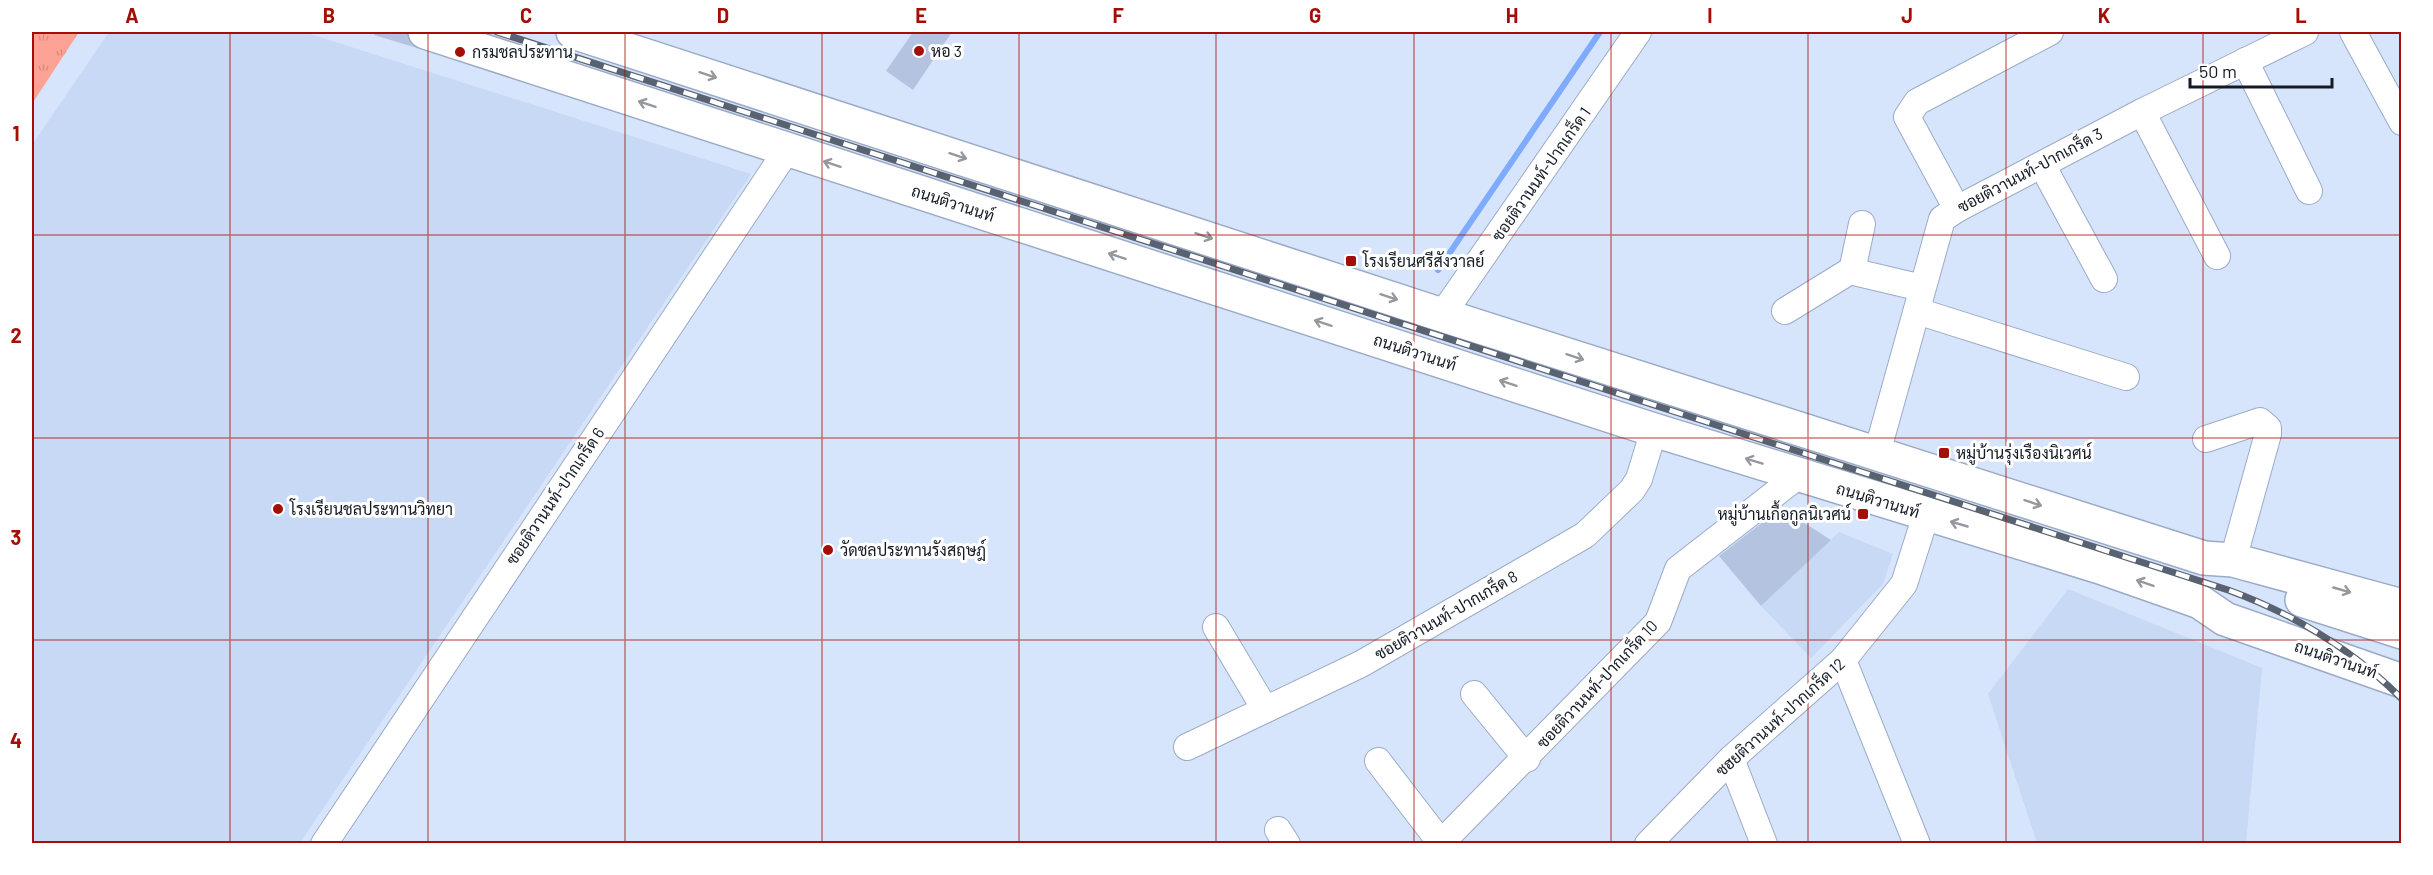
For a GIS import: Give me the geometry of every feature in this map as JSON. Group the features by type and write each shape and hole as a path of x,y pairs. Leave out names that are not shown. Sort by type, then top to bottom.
{"main road":[{"name":"ถนนติวานนท์","path":"425,32 1654,430 2100,567 2200,602 2225,620 2402,681"},
{"path":"573,32 1172,225 1442,315 1877,453 2218,559 2402,606"},
{"path":"888,182 903,138"},
{"path":"1151,267 1172,225"},
{"path":"2218,559 2246,581 2402,632"},
{"path":"2200,602 2233,607 2402,658"}],"street":[{"name":"ซอยติวานนท์-ปากเกร็ด 1","path":"1442,315 1638,32"},
{"path":"1957,208 1907,117 1908,113 1917,102 2050,32"},
{"name":"ซอยติวานนท์-ปากเกร็ด 3","path":"1877,453 1942,219 1957,208 2142,112 2305,32"},
{"path":"2353,32 2402,122"},
{"path":"2245,62 2309,192"},
{"path":"2142,112 2217,256"},
{"name":"ซอยติวานนท์-ปากเกร็ด 6","path":"324,843 787,150"},
{"path":"2042,165 2104,279"},
{"path":"1785,311 1852,271 1862,224"},
{"path":"1852,271 2126,377"},
{"path":"2206,439 2260,421 2268,428 2268,434 2218,559"},
{"name":"ซอยติวานนท์-ปากเกร็ด 8","path":"1187,747 1361,664 1585,535 1632,490 1639,479 1654,430"},
{"name":"ซอยติวานนท์-ปากเกร็ด 10","path":"1441,843 1527,759 1658,622 1678,569 1799,475"},
{"name":"ซฮยติวานนท์-ปากเกร็ด 12","path":"1648,843 1731,759 1843,660 1904,584 1926,515"},
{"path":"1216,627 1265,709"},
{"path":"1843,660 1917,843"},
{"path":"1474,694 1527,759"},
{"path":"1731,759 1764,843"},
{"path":"1378,761 1441,843"}],"shaded area":[{"name":"โรงเรียนชลประทานวิทยา","path":"109,32 304,32 751,174 300,843 32,843 32,145"},
{"path":"1839,532 1893,554 1883,584 1811,658 1761,606"},
{"path":"2068,589 2262,668 2246,843 2037,843 1988,694"}],"green space":[{"path":"32,32 79,32 32,104"}],"building":[{"path":"375,32 407,32 411,44 417,48 374,35"},
{"name":"หอ 3","path":"913,32 952,32 913,90 886,71"},
{"path":"1781,508 1831,540 1761,606 1719,556"}],"waterway":[{"path":"1438,270 1600,32"}],"railway":[{"path":"497,32 2228,590 2276,610 2321,635 2363,664 2402,699"}],"place":[{"name":"หอ 3","path":"919,51"},
{"name":"กรมชลประทาน","path":"460,52"},
{"name":"โรงเรียนศรีสังวาลย์","path":"1351,261"},
{"name":"หมู่บ้านรุ่งเรืองนิเวศน์","path":"1944,453"},
{"name":"โรงเรียนชลประทานวิทยา","path":"278,509"},
{"name":"หมู่บ้านเกื้อกูลนิเวศน์","path":"1863,514"},
{"name":"วัดชลประทานรังสฤษฎ์","path":"828,550"}]}
